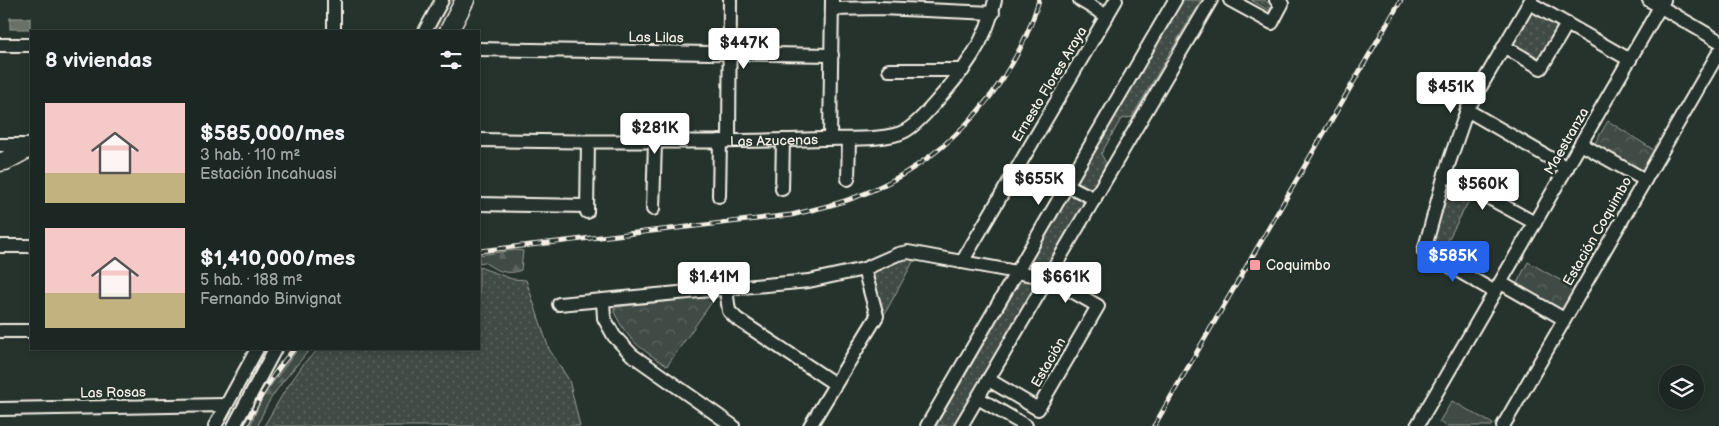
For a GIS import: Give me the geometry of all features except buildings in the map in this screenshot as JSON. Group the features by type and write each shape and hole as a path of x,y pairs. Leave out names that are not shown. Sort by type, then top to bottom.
{"street":[{"path":"334,0 334,30"},
{"path":"427,30 442,0"},
{"path":"450,30 465,0"},
{"path":"719,196 730,53 730,0"},
{"name":"Las Azucenas","path":"480,140 656,142 849,139 904,132 927,112 963,70 986,31 995,0"},
{"path":"1080,0 1107,16"},
{"name":"Ernesto Flores Araya","path":"962,262 1116,0"},
{"path":"927,426 1175,0"},
{"path":"961,426 1212,0"},
{"path":"1230,0 1272,23 1282,4 1276,0"},
{"path":"1649,0 1662,3 1719,41"},
{"path":"1564,319 1424,251 1445,174 1467,110 1531,1 1630,60"},
{"name":"Maestranza","path":"1422,425 1498,287 1662,3"},
{"path":"830,138 832,5 880,4 992,13"},
{"path":"1505,46 1541,68 1567,24"},
{"path":"0,45 30,45"},
{"name":"Las Lilas","path":"480,50 832,55"},
{"name":"Estación Coquimbo","path":"1503,426 1719,52"},
{"path":"888,70 963,70"},
{"path":"1467,110 1567,168"},
{"path":"848,179 849,139"},
{"path":"782,189 783,140"},
{"path":"480,204 587,210 588,142"},
{"path":"653,209 656,142"},
{"path":"1581,144 1645,180"},
{"path":"0,145 30,146"},
{"path":"0,162 16,156 30,147"},
{"path":"1445,174 1535,223"},
{"path":"1067,186 1095,199"},
{"path":"0,246 30,246"},
{"path":"559,304 809,281 864,269 898,254 908,252 1049,278"},
{"path":"810,426 877,316 864,269"},
{"name":"Estación","path":"989,380 1038,409 1098,306 1049,278"},
{"path":"726,289 729,311 738,319 835,384"},
{"path":"603,300 604,318 614,336 632,355 733,426"},
{"path":"0,331 30,331"},
{"path":"215,426 256,350"},
{"path":"234,426 274,350"},
{"path":"978,398 1026,426"},
{"name":"Las Rosas","path":"0,409 226,405"}],"green space":[{"path":"450,0 459,0 443,30 435,30"},
{"path":"1181,0 1201,0 1132,117 1121,119 1101,154 1106,163 1098,178 1090,188 1083,187 1076,183"},
{"path":"1251,0 1264,0 1272,5 1269,11"},
{"path":"1531,8 1560,24 1539,62 1510,46"},
{"path":"1608,121 1654,150 1641,173 1594,145"},
{"path":"1453,185 1472,195 1440,255 1432,246 1450,187"},
{"path":"1072,191 1083,197 1084,203 1047,264 1043,266 1031,262"},
{"path":"515,250 523,251 521,270 506,272 497,270 484,262 480,263 480,255"},
{"path":"906,258 914,260 884,315 874,279 875,273"},
{"path":"1528,262 1576,289 1564,312 1516,285"},
{"path":"480,267 512,279 526,280 549,349 569,380 580,426 264,426 305,362 318,350 480,350"},
{"path":"1022,278 1032,280 1034,286 1031,295 956,426 936,426"},
{"path":"716,296 667,366 649,354 630,337 614,312 615,307"},
{"path":"297,350 309,350 273,395 258,426 250,426 263,396"},
{"path":"1452,401 1493,424 1492,426 1446,426 1439,422"}],"water":[{"path":"10,18 30,18 30,29 10,29"}],"railway":[{"path":"480,251 791,215 865,194 903,174 930,156 955,135 977,112 997,87 1014,59 1028,30 1039,0"},
{"path":"1154,426 1401,0"},
{"path":"246,426 267,386 293,350"}],"place":[{"name":"Coquimbo","path":"1255,265"}]}
